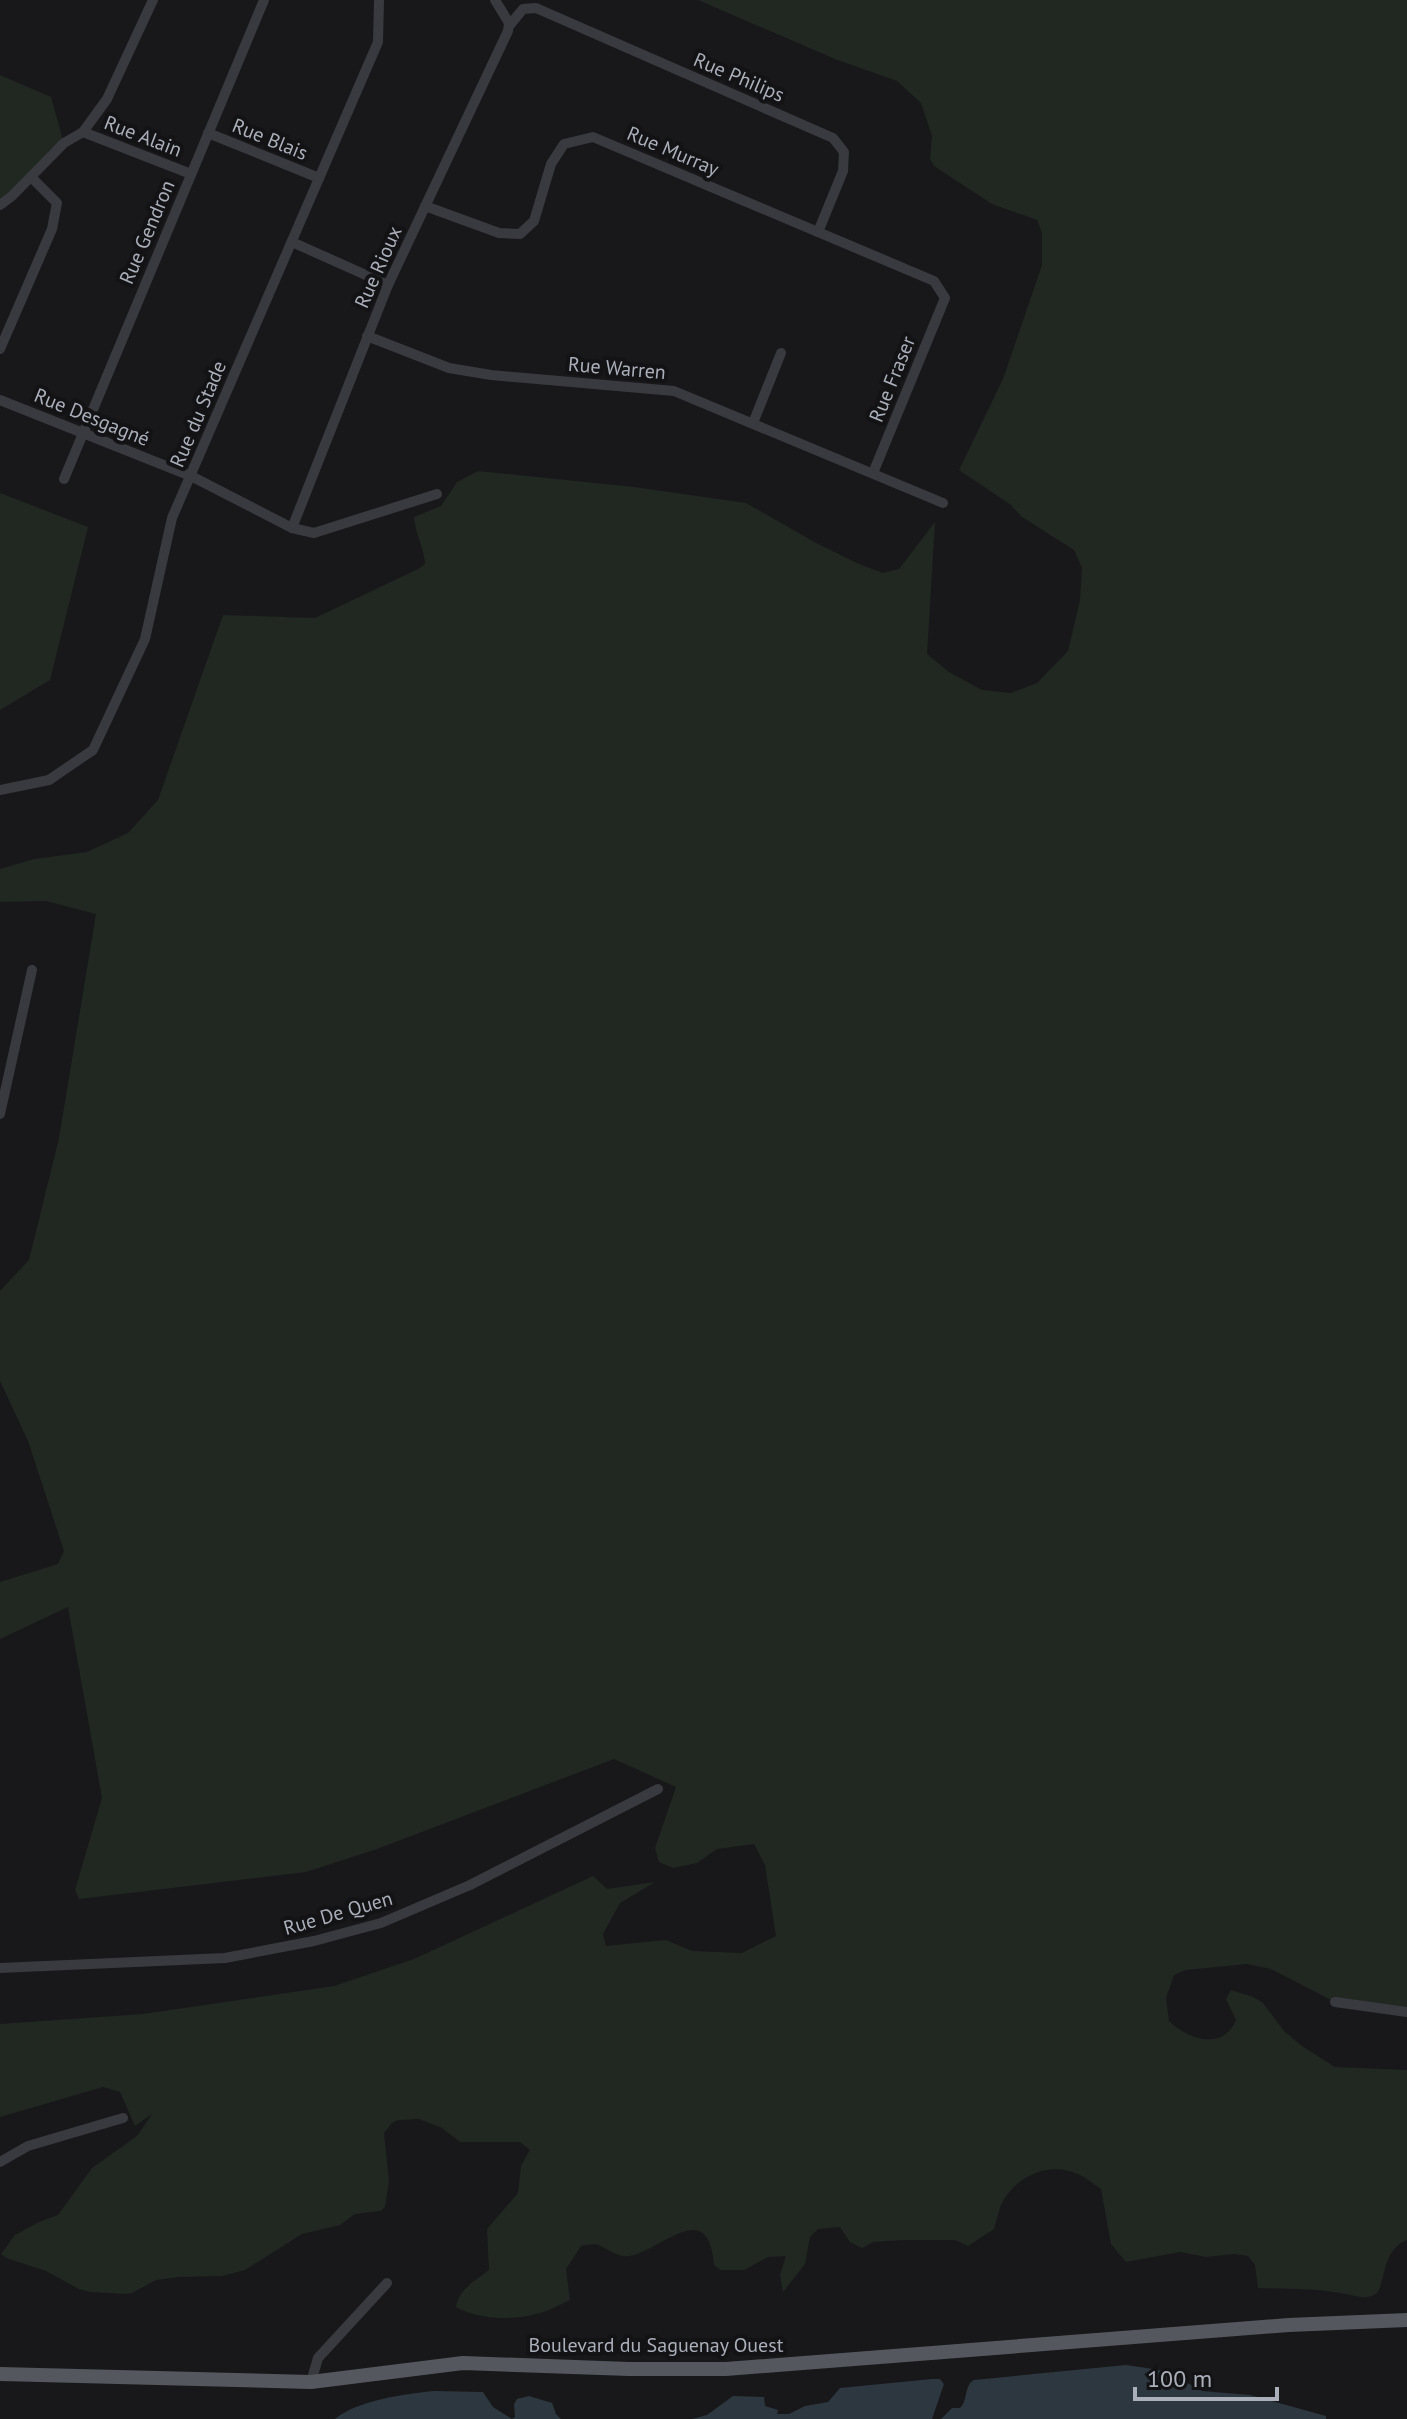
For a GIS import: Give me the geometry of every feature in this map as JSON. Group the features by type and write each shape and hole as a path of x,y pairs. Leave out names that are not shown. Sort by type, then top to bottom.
{"main road":[{"name":"Boulevard du Saguenay Ouest","path":"0,2374 311,2382 463,2363 726,2369 1289,2325 1407,2320"}],"street":[{"path":"0,205 64,143 83,132 107,99 153,0"},
{"name":"Rue Gendron","path":"64,479 264,0"},
{"name":"Rue du Stade","path":"0,790 49,780 93,750 145,639 172,518 378,42 379,0"},
{"path":"495,0 509,26 523,9 534,4"},
{"name":"Rue Philips","path":"534,4 833,138 844,152 843,171 818,232"},
{"name":"Rue Rioux","path":"292,528 388,285 509,26"},
{"name":"Rue Alain","path":"83,132 191,174"},
{"name":"Rue Blais","path":"208,133 319,178"},
{"name":"Rue Murray","path":"425,206 499,233 520,234 534,221 551,164 564,144 593,137 934,281 945,298"},
{"path":"0,349 52,229 57,203 31,177"},
{"path":"292,242 388,285"},
{"name":"Rue Fraser","path":"873,473 945,298"},
{"name":"Rue Warren","path":"367,336 449,368 674,391 943,503"},
{"path":"753,423 781,353"},
{"name":"Rue Desgagné","path":"0,400 191,476 292,528 314,533 437,494"},
{"path":"0,1114 32,970"},
{"name":"Rue De Quen","path":"0,1968 225,1958 314,1941 381,1923 470,1885 658,1789"},
{"path":"1335,2002 1407,2012"},
{"path":"0,2162 28,2146 123,2118"},
{"path":"311,2382 318,2358 387,2283"}],"shaded area":[{"path":"698,0 1407,0 1407,2012 1335,2002 1271,1969 1247,1964 1186,1970 1174,1975 1166,1998 1169,2021 1196,2037 1214,2039 1230,2030 1236,2020 1226,1999 1231,1990 1263,2003 1284,2031 1335,2067 1407,2070 1407,2240 1392,2252 1381,2285 1371,2296 1258,2288 1255,2265 1248,2256 1235,2254 1206,2257 1180,2252 1126,2262 1111,2244 1101,2189 1080,2175 1057,2169 1034,2174 1015,2186 1001,2205 994,2229 968,2246 955,2240 903,2240 873,2242 862,2248 850,2242 840,2227 818,2229 810,2237 805,2264 783,2292 780,2275 786,2256 768,2257 744,2270 721,2270 714,2265 710,2244 703,2233 693,2230 629,2256 589,2244 581,2246 566,2269 570,2300 530,2316 486,2317 456,2307 457,2301 468,2286 489,2270 487,2229 518,2193 521,2166 530,2150 520,2142 460,2142 442,2128 419,2119 398,2120 384,2133 389,2181 385,2207 380,2211 355,2214 340,2225 302,2234 245,2270 222,2276 156,2280 125,2294 91,2292 1,2254 15,2235 58,2215 92,2168 137,2136 152,2114 135,2126 120,2092 103,2087 0,2117 0,2024 143,2014 334,1986 414,1959 593,1876 607,1889 655,1882 620,1903 603,1934 606,1946 666,1940 692,1951 742,1953 776,1936 765,1865 754,1844 717,1849 697,1863 673,1868 659,1862 655,1848 676,1787 614,1759 377,1849 306,1872 79,1899 75,1890 102,1798 68,1607 0,1639 0,1582 58,1564 64,1551 28,1441 0,1381 0,1291 29,1260 59,1138 96,914 46,901 0,902 0,869 34,859 87,852 128,833 158,800 223,615 315,618 420,568 425,564 414,517 441,506 457,482 478,471 634,487 746,503 818,544 883,573 899,569 935,522 927,654 949,672 982,690 1011,693 1037,683 1068,651 1080,600 1082,568 1074,550 1022,517 1011,505 959,470 1003,379 1042,265 1042,233 1037,220 992,204 934,166 930,159 932,136 921,103 897,81 835,59"},
{"path":"0,75 51,97 65,147 0,201"},
{"path":"0,493 88,527 50,680 0,710"},
{"path":"1126,2365 1166,2371 1202,2391 1250,2395 1326,2416 1326,2419 941,2419 952,2408 960,2408 974,2380"},
{"path":"940,2379 944,2384 932,2419 692,2419 707,2415 733,2396 764,2397 765,2406 778,2410 777,2414 789,2414 805,2406 828,2402 840,2388"},
{"path":"434,2391 483,2392 493,2407 512,2419 335,2419 369,2403"},
{"path":"529,2396 552,2403 561,2419 512,2419 515,2417 514,2404 517,2399"}]}
